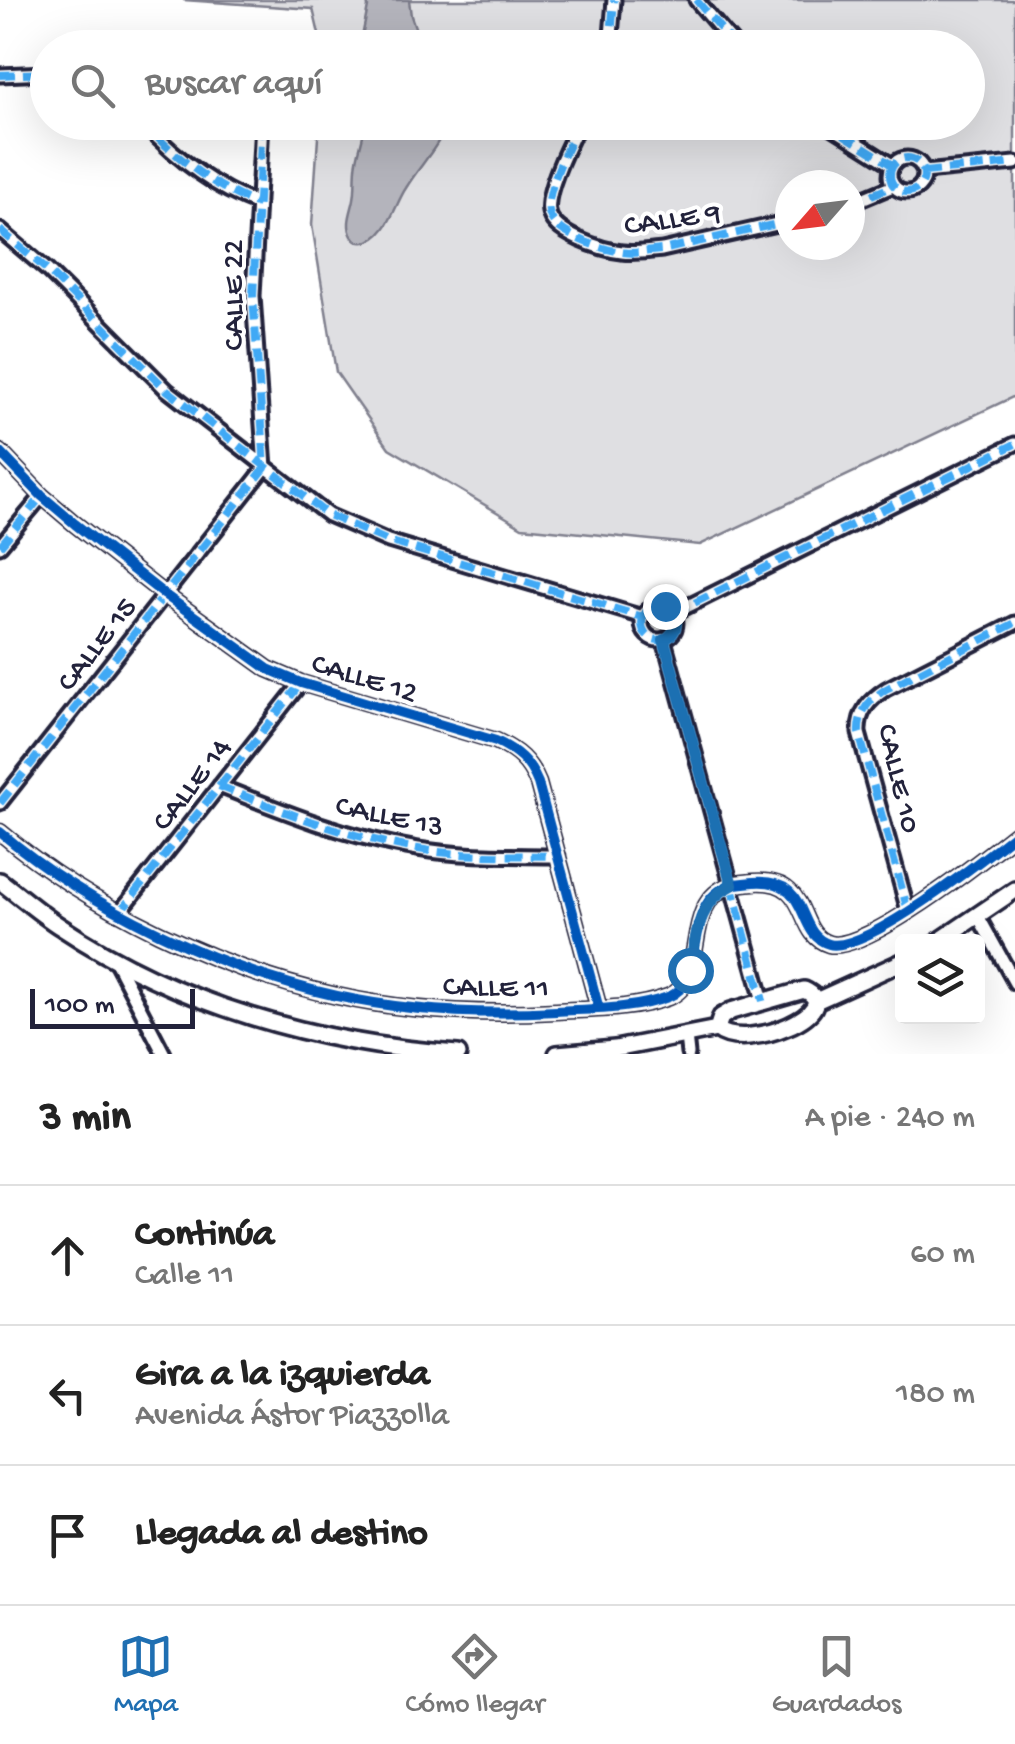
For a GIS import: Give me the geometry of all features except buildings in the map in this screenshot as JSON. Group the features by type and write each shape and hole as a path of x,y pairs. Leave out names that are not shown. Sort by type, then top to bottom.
{"main road":[{"path":"0,880 60,927 170,986 281,1026 373,1049 458,1054"},
{"path":"950,934 1015,890"},
{"path":"816,1001 895,965"},
{"path":"804,990 816,1001 814,1012 770,1045 729,1040 717,1029 726,1013 764,1001 804,990"},
{"path":"770,1045 795,1028"},
{"path":"557,1054 649,1044 717,1029"}],"street":[{"path":"612,30 614,0"},
{"path":"696,0 722,30"},
{"path":"0,75 30,74"},
{"path":"163,140 205,177 258,204"},
{"name":"CALLE 22","path":"261,140 254,322 264,468"},
{"name":"CALLE 9","path":"571,140 548,204 553,222 571,235 606,249 643,252 775,224"},
{"path":"852,140 892,165"},
{"path":"900,158 912,158 924,172 916,190 904,192 893,186 889,176 892,165 900,158"},
{"path":"924,172 1015,163"},
{"path":"865,198 893,186"},
{"path":"0,230 47,270 166,390 328,515 369,534 643,617"},
{"path":"674,613 1015,444"},
{"name":"CALLE 12","path":"0,452 42,496 165,595 268,669 301,684 482,737 523,757 538,783 599,1009"},
{"name":"CALLE 15","path":"0,802 264,468"},
{"path":"0,546 42,496"},
{"path":"660,605 674,613 676,629 664,640 645,633 643,617 649,608 660,605"},
{"name":"CALLE 10","path":"908,911 858,722 876,696 1015,624"},
{"path":"664,640 764,1001"},
{"name":"CALLE 14","path":"119,913 301,684"},
{"name":"CALLE 13","path":"220,786 289,814 389,843 454,853 558,856"},
{"name":"CALLE 11","path":"0,832 50,871 119,913 238,966 338,996 468,1012 599,1009 676,993 687,980 705,907 721,890 732,885"},
{"path":"732,885 781,885 796,898 814,933 830,944 847,943 908,911 1015,834"},
{"path":"978,916 1015,983"},
{"path":"115,959 164,1054"},
{"path":"686,1036 688,1054"}],"shaded area":[{"path":"183,0 1015,0 1015,396 700,545 522,527 389,448 336,372 312,225 318,140 985,140 985,30 318,30 313,9"},
{"path":"367,0 409,0 416,30 363,30"},
{"path":"362,140 438,140 380,234 361,242 352,236 349,222"}],"marked path":[{"path":"612,30 614,0"},
{"path":"696,0 722,30"},
{"path":"0,75 30,74"},
{"path":"160,140 195,170 258,204"},
{"path":"0,803 265,468 253,296 261,140"},
{"path":"572,140 551,192 549,212 568,234 591,244 627,253 662,250 775,224"},
{"path":"852,140 892,165"},
{"path":"907,158 919,163 924,175 919,187 907,192 895,187 890,175 895,163 907,158"},
{"path":"924,172 1015,163"},
{"path":"865,198 893,186"},
{"path":"0,230 47,270 167,390 328,515 388,541 643,617"},
{"path":"674,613 1015,444"},
{"path":"0,546 42,496"},
{"path":"659,606 671,611 676,623 671,635 659,640 647,635 642,623 647,611 659,606"},
{"path":"908,911 859,733 863,713 886,689 1015,623"},
{"path":"664,640 763,1001"},
{"path":"119,913 301,683"},
{"path":"219,786 317,823 392,844 453,853 558,856"}],"cycle path":[{"path":"0,452 75,524 268,669 301,683 496,741 522,757 538,783 599,1009"},
{"path":"0,832 116,911 248,971 364,1001 419,1009 501,1013 612,1008 668,997 681,988 689,975 705,908 715,894 734,884 773,883 786,889 818,938 829,944 846,943 896,920 1015,834"}],"route":[{"path":"665,606 674,613 677,624 673,634 664,640 732,885 721,890 705,907 690,970"}]}
